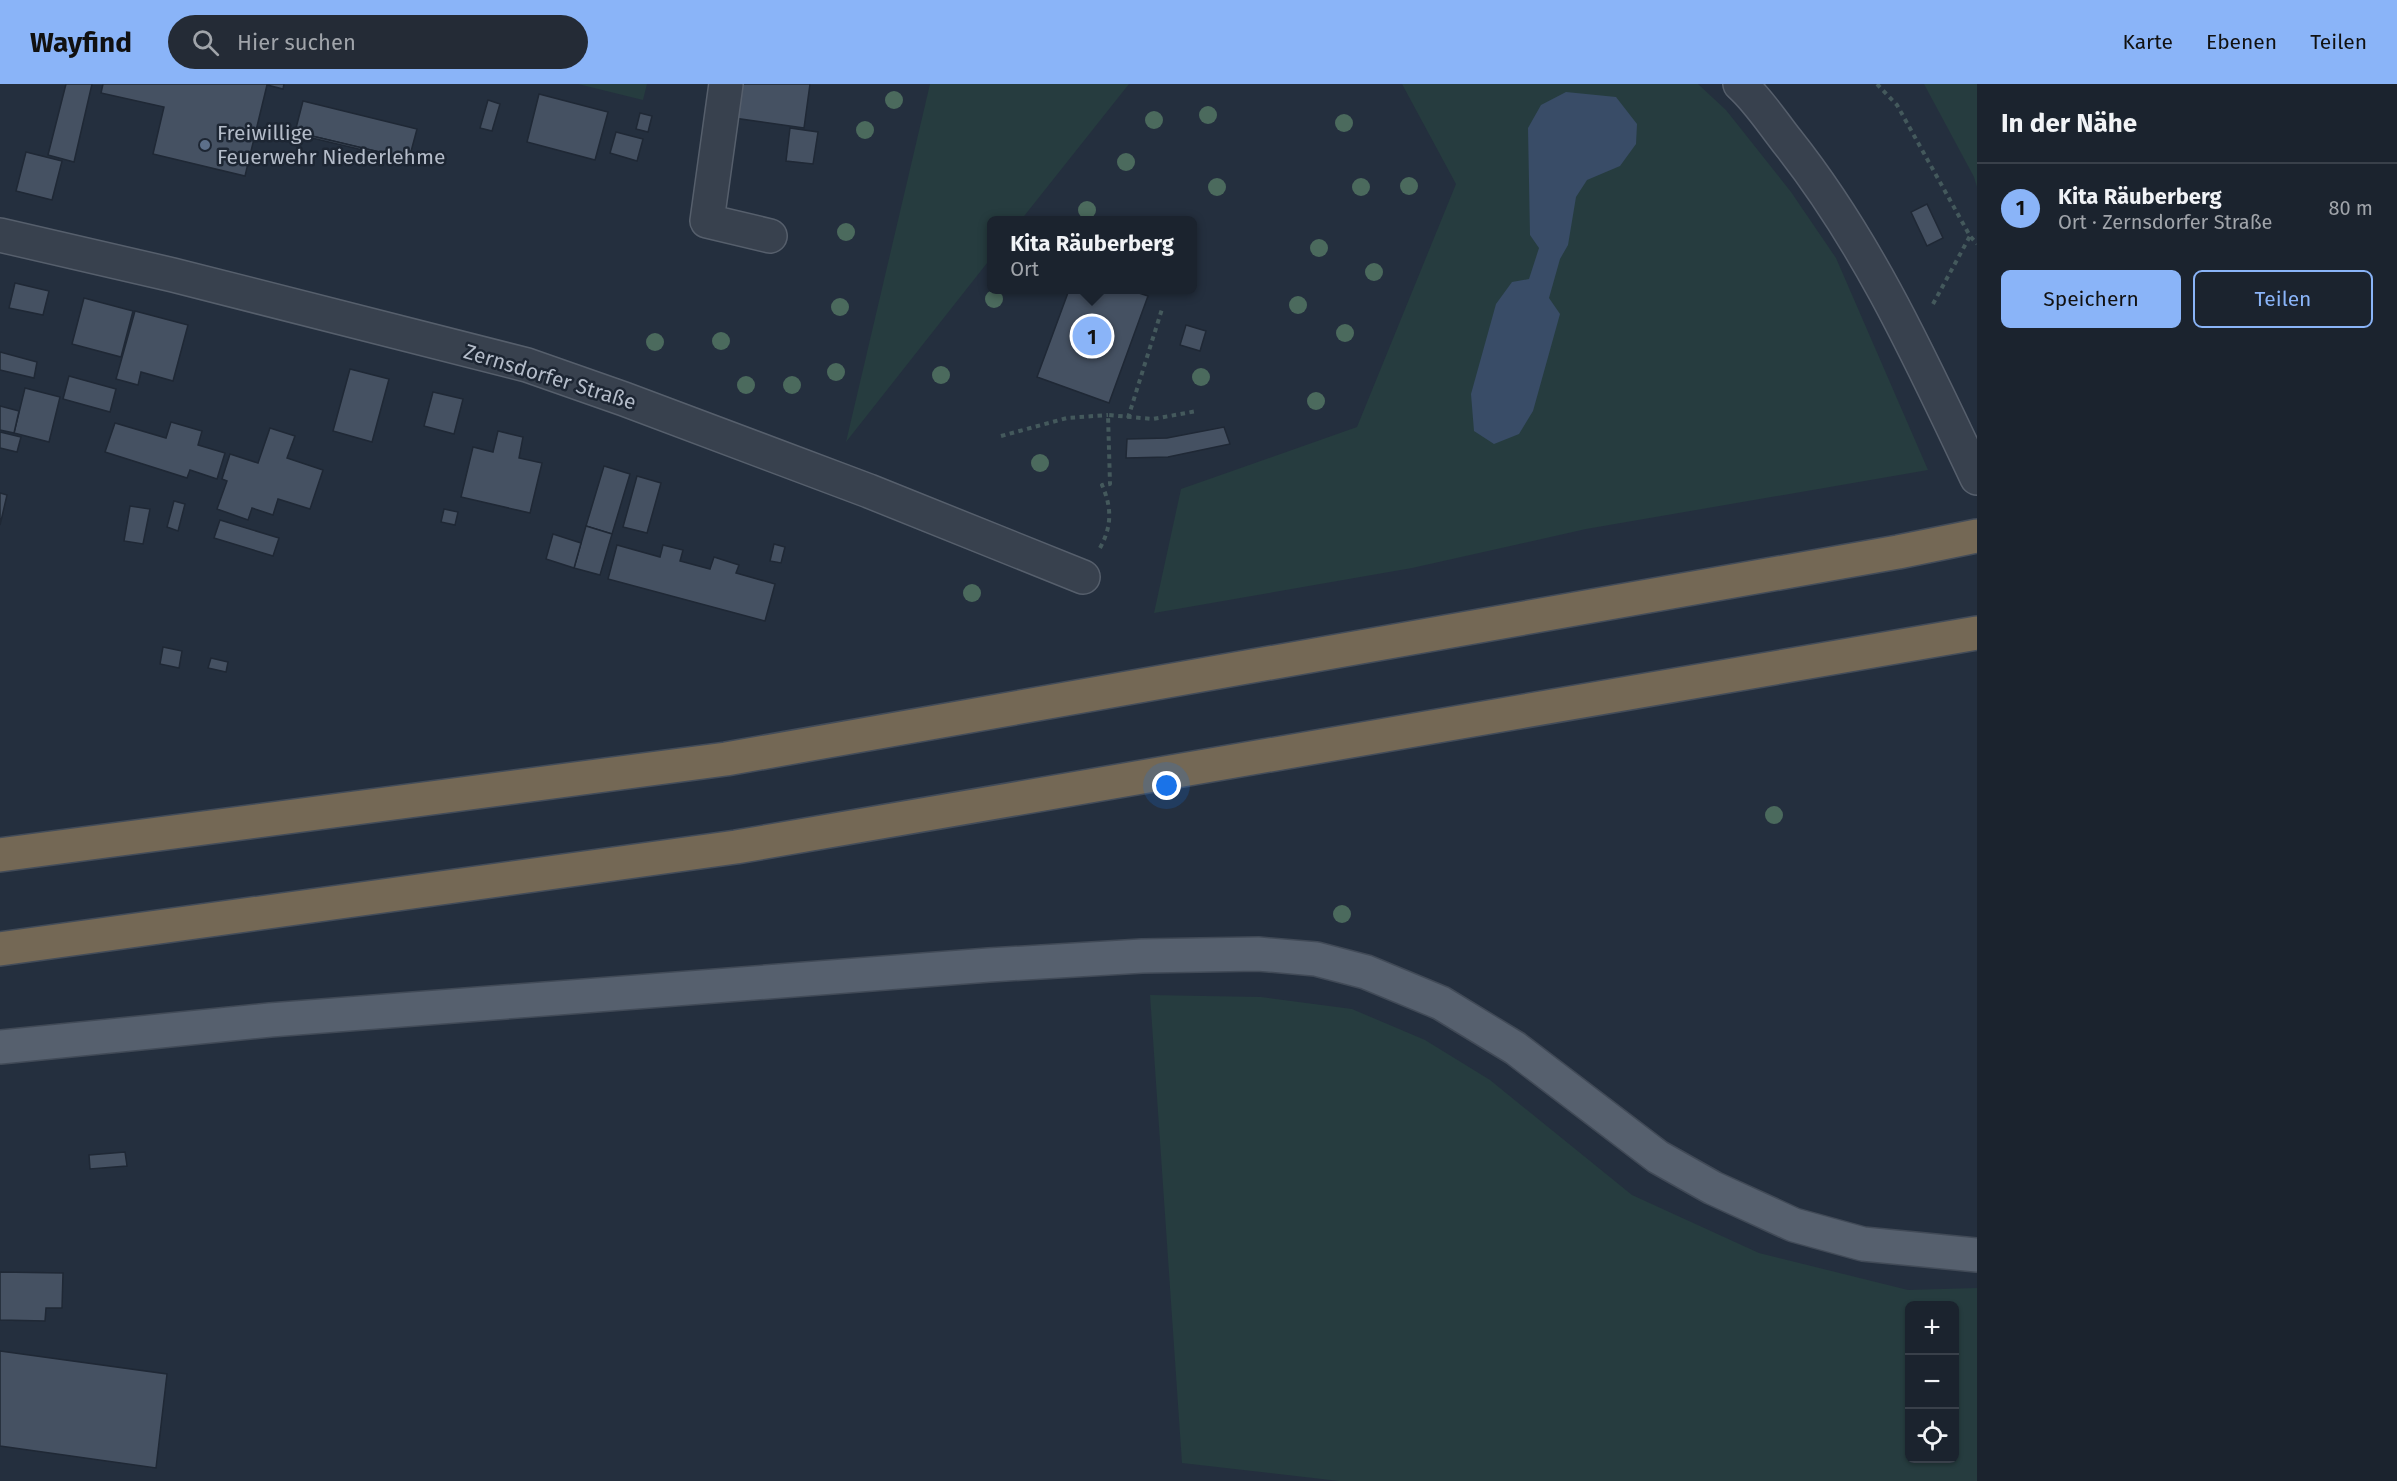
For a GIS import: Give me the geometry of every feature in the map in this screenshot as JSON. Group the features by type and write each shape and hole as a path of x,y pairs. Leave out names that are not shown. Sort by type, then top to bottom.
{"highway":[{"path":"0,855 726,759 1898,552 1977,536"},
{"path":"0,949 736,847 1977,633"}],"main road":[{"path":"0,1047 270,1020 989,965 1142,956 1258,954 1316,959 1366,972 1442,1003 1515,1048 1658,1157 1743,1202 1794,1225 1863,1244 1977,1255"}],"street":[{"path":"726,84 707,221 770,236"},
{"path":"1740,84 1816,178 1870,262 1912,342 1977,478"},
{"name":"Zernsdorfer Straße","path":"0,235 173,275 527,365 869,491 1083,577"}],"path":[{"path":"1877,84 1897,105 1970,236 1977,244"},
{"path":"1912,342 1970,236"},
{"path":"1128,418 1162,309"},
{"path":"1001,436 1067,418 1108,415 1153,418 1197,411"},
{"path":"1108,415 1110,484 1102,485 1110,503"}],"green space":[{"path":"578,84 647,84 643,100"},
{"path":"930,84 1129,84 1024,216 987,216 987,263 846,442"},
{"path":"1402,84 1698,84 1726,110 1791,192 1836,258 1928,470 1586,529 1412,568 1154,613 1181,489 1357,427 1456,184"},
{"path":"1924,84 1977,84 1977,187 1974,177"},
{"path":"1150,995 1261,997 1352,1009 1425,1040 1490,1080 1632,1195 1759,1253 1908,1290 1977,1288 1977,1481 1339,1481 1182,1463"}],"water":[{"path":"1566,92 1616,97 1637,124 1636,144 1620,166 1587,180 1576,197 1568,245 1560,259 1549,298 1560,314 1533,411 1519,434 1494,444 1474,431 1471,394 1496,304 1512,282 1529,279 1539,248 1530,235 1528,128 1541,105"}],"building":[{"path":"66,84 92,84 74,162 48,155"},
{"path":"103,84 284,84 283,89 267,85 245,176 153,154 164,107 101,93"},
{"path":"739,84 810,84 804,128 734,118"},
{"path":"539,94 608,112 595,160 527,142"},
{"path":"488,100 500,104 492,131 480,128"},
{"path":"303,101 417,129 409,159 295,132"},
{"path":"640,113 652,116 648,132 636,129"},
{"path":"790,128 818,132 813,164 786,161"},
{"path":"295,132 409,159 409,161 295,134"},
{"path":"616,132 643,139 637,161 610,153"},
{"path":"26,152 62,161 52,200 16,191"},
{"path":"1927,204 1943,238 1927,246 1911,212"},
{"path":"15,283 49,291 43,315 9,308"},
{"path":"1068,294 1142,294 1148,296 1109,403 1037,377"},
{"path":"84,298 133,311 121,357 72,344"},
{"path":"135,311 188,325 173,381 141,372 138,385 116,379"},
{"path":"1186,325 1206,331 1200,351 1180,345"},
{"path":"0,352 37,362 34,378 0,370"},
{"path":"350,369 389,379 372,442 333,431"},
{"path":"69,376 116,389 110,412 63,399"},
{"path":"25,388 60,397 49,442 14,433"},
{"path":"433,392 463,399 454,434 424,426"},
{"path":"0,406 19,411 14,433 0,430"},
{"path":"171,422 202,431 198,445 225,453 217,479 190,470 187,478 105,452 115,423 166,438"},
{"path":"1224,427 1230,444 1168,457 1126,458 1127,439 1167,438"},
{"path":"270,428 295,436 287,458 323,470 310,509 278,499 273,515 252,508 248,520 217,509 227,481 222,479 230,454 258,463"},
{"path":"498,431 523,437 519,458 542,463 530,513 461,497 473,447 493,452"},
{"path":"0,432 21,437 17,452 0,448"},
{"path":"604,466 630,474 612,534 586,526"},
{"path":"637,476 661,483 647,533 623,527"},
{"path":"0,493 7,495 0,525"},
{"path":"174,501 185,504 178,531 167,527"},
{"path":"130,506 150,509 143,544 124,541"},
{"path":"444,509 458,512 455,525 441,522"},
{"path":"220,520 279,538 273,556 214,538"},
{"path":"586,526 612,534 600,575 574,568"},
{"path":"553,534 581,543 574,568 546,559"},
{"path":"774,544 785,547 781,563 770,561"},
{"path":"617,545 660,557 663,545 683,550 680,561 710,569 714,557 739,565 736,573 775,584 765,621 608,579"},
{"path":"163,647 182,651 179,668 160,664"},
{"path":"211,658 228,662 226,672 208,668"},
{"path":"125,1152 127,1166 90,1169 89,1155"},
{"path":"0,1272 63,1273 62,1308 46,1308 45,1321 0,1320"},
{"path":"0,1351 167,1374 156,1468 0,1446"}],"place":[{"name":"Freiwillige Feuerwehr Niederlehme","path":"205,145"},
{"name":"Kita Räuberberg","path":"1092,336"}]}
